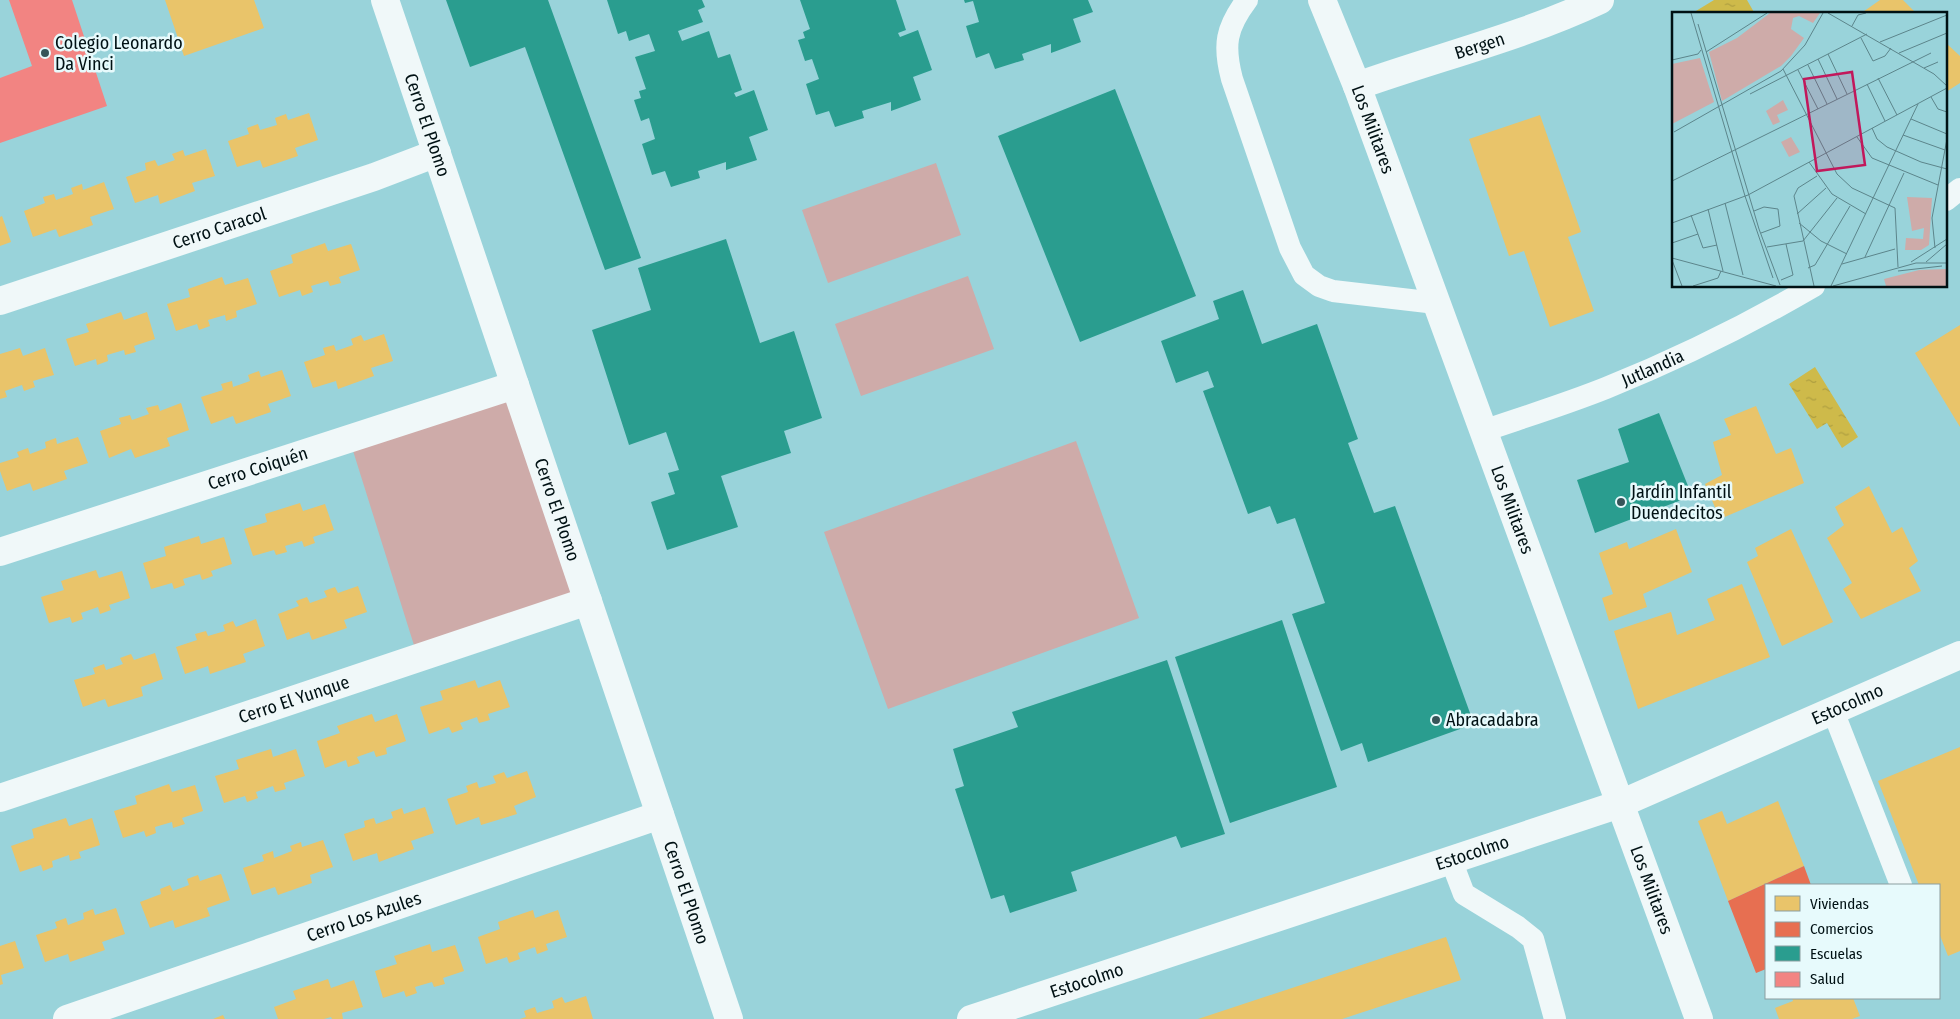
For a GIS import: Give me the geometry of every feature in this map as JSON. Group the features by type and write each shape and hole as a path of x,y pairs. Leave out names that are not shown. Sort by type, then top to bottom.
{"street":[{"name":"Cerro El Plomo","path":"385,0 729,1019"},
{"name":"Los Militares","path":"1322,0 1358,86 1699,1019"},
{"name":"Bergen","path":"1358,86 1406,68 1530,29 1600,0"},
{"name":"Cerro Caracol","path":"0,301 374,177 437,152"},
{"name":"Cerro Coiquén","path":"0,552 515,385"},
{"name":"Cerro El Yunque","path":"0,798 588,601"},
{"name":"Estocolmo","path":"971,1019 1620,804 1960,654"},
{"name":"Cerro Los Azules","path":"67,1019 660,815"}],"lane":[{"path":"1247,0 1237,14 1227,40 1226,58 1290,248 1304,275 1319,286 1333,292 1436,303"},
{"path":"1948,199 1960,190"},
{"name":"Jutlandia","path":"1484,431 1604,389 1684,354 1762,316 1811,288"},
{"path":"1833,711 1901,884"},
{"path":"1451,860 1464,894 1518,927 1533,939 1555,1019"}],"shaded area":[{"path":"936,163 961,235 828,283 802,210"},
{"path":"968,276 994,349 861,396 835,324"},
{"path":"515,385 588,601 418,658 349,438"},
{"path":"1076,441 1139,618 888,709 824,532"}],"water":[{"path":"1714,0 1747,0 1754,12 1694,12"},
{"path":"1815,367 1858,437 1842,448 1827,423 1817,429 1789,384"}],"building: Viviendas":[{"path":"165,0 254,0 264,28 184,56"},
{"path":"1880,0 1903,0 1915,12 1863,12"},
{"path":"1948,45 1960,56 1960,83 1948,91"},
{"path":"309,113 318,140 295,148 298,156 263,168 260,160 237,167 228,141 249,134 247,128 258,124 260,130 277,125 275,118 286,114 288,120"},
{"path":"1540,115 1581,232 1568,237 1594,311 1550,327 1524,251 1509,256 1469,139"},
{"path":"206,149 215,176 192,183 195,191 160,204 158,195 135,203 126,177 146,170 145,163 155,160 158,166 175,160 172,154 183,150 185,156"},
{"path":"104,182 114,209 90,217 93,225 59,237 56,229 33,237 24,211 45,203 43,197 54,194 56,200 73,194 71,188 82,184 83,190"},
{"path":"2,216 11,242 0,246 0,217"},
{"path":"325,243 328,251 351,244 360,270 339,277 341,283 330,286 328,281 311,286 313,292 302,296 300,290 279,297 270,271 293,263 291,255"},
{"path":"222,277 225,285 248,278 257,304 236,311 237,317 226,321 225,315 208,320 210,326 199,330 197,324 176,331 167,304 190,297 188,289"},
{"path":"121,312 124,320 147,312 155,339 134,346 136,352 125,355 124,350 107,355 108,361 97,365 96,359 75,366 66,339 89,332 86,324"},
{"path":"1960,325 1960,427 1915,353"},
{"path":"384,334 393,361 371,368 374,376 338,389 336,381 313,388 304,362 325,355 323,348 334,345 336,351 353,345 351,339 361,335 364,341"},
{"path":"20,348 23,356 45,348 54,375 33,381 35,387 24,391 22,385 5,391 7,397 0,399 0,354"},
{"path":"282,370 291,396 268,404 271,412 236,424 233,416 211,424 201,397 223,390 221,384 232,381 233,387 250,381 248,375 259,371 261,377"},
{"path":"181,403 189,430 167,438 170,446 135,458 131,449 109,458 100,431 121,424 119,418 130,415 132,420 149,414 146,408 158,405 160,411"},
{"path":"1756,406 1776,454 1791,448 1804,483 1720,519 1705,484 1722,475 1713,442 1731,435 1724,419"},
{"path":"78,437 88,463 64,471 67,479 33,491 30,483 7,491 0,471 0,463 19,457 17,452 28,448 30,454 46,448 45,442 56,438 57,444"},
{"path":"1869,486 1892,533 1902,527 1918,561 1909,568 1921,591 1861,619 1843,589 1852,583 1827,538 1844,525 1835,507"},
{"path":"300,503 303,511 325,504 334,530 313,537 315,543 304,547 302,541 285,546 287,552 276,555 274,550 253,556 244,529 267,522 265,514"},
{"path":"1676,529 1692,572 1643,594 1647,607 1609,621 1602,598 1613,594 1599,553 1627,542 1629,549"},
{"path":"1791,529 1833,622 1782,646 1747,562 1758,556 1755,548"},
{"path":"199,536 201,544 224,537 232,564 211,571 213,576 202,580 200,574 183,579 185,585 174,589 172,583 151,589 143,563 166,556 164,547"},
{"path":"96,570 99,578 122,571 130,598 109,605 111,610 100,614 98,607 81,613 83,619 72,623 70,617 49,623 41,597 64,590 61,581"},
{"path":"1742,584 1770,657 1638,709 1614,631 1671,612 1677,635 1715,620 1707,599"},
{"path":"358,586 367,612 344,620 347,628 312,640 309,632 287,640 278,614 299,606 296,601 307,597 310,603 327,597 324,591 335,587 338,593"},
{"path":"256,619 265,646 243,654 246,662 210,674 208,666 185,674 176,647 197,640 195,634 206,631 208,636 225,631 223,625 233,621 236,627"},
{"path":"155,653 163,679 141,687 143,696 108,707 105,699 83,707 74,680 95,674 93,668 104,664 106,670 123,664 120,658 131,654 134,660"},
{"path":"475,680 478,688 500,680 510,707 488,714 490,720 479,723 477,717 460,723 463,729 452,733 449,727 429,734 420,707 443,700 440,691"},
{"path":"372,714 375,722 397,714 406,741 386,748 387,754 376,757 374,751 357,757 360,763 348,767 346,760 325,768 317,741 340,733 337,726"},
{"path":"1960,747 1960,951 1948,956 1940,936 1940,884 1919,884 1878,781"},
{"path":"271,749 273,757 296,749 305,776 284,783 286,789 275,792 273,786 256,792 258,798 247,802 245,796 224,803 215,776 239,769 236,760"},
{"path":"527,771 536,797 514,806 517,814 481,825 479,817 456,825 447,799 468,792 466,786 477,782 479,788 496,783 493,776 504,772 507,778"},
{"path":"169,784 172,792 195,785 203,811 182,818 185,824 173,828 172,822 155,827 156,833 146,837 144,831 123,838 114,811 137,804 135,796"},
{"path":"1778,801 1804,866 1728,901 1698,821 1722,811 1727,824"},
{"path":"425,807 434,833 411,841 414,849 379,862 377,853 353,861 344,834 365,827 364,821 374,818 376,824 393,818 391,812 402,808 404,814"},
{"path":"66,818 69,826 92,818 100,845 79,852 81,858 70,861 69,855 52,861 53,867 43,871 41,865 20,872 11,846 34,838 32,829"},
{"path":"323,840 333,867 310,875 312,883 278,895 275,887 252,895 243,868 264,861 262,855 273,851 274,858 292,851 290,846 301,842 302,847"},
{"path":"221,874 230,900 207,908 210,916 175,928 173,920 150,928 140,902 161,894 160,889 170,885 173,891 189,885 187,879 198,875 200,881"},
{"path":"116,908 125,934 102,942 105,950 70,962 68,954 45,962 36,935 57,928 55,922 66,918 68,925 84,919 83,913 93,909 95,915"},
{"path":"533,910 535,918 558,910 567,937 546,944 548,950 537,954 535,947 518,953 520,959 509,963 507,957 486,964 478,937 500,929 498,922"},
{"path":"1446,937 1461,980 1342,1019 1198,1019"},
{"path":"15,941 24,968 1,975 3,984 0,985 0,946"},
{"path":"430,944 432,952 455,945 464,971 443,978 445,984 434,987 432,982 415,987 417,993 406,997 404,991 383,998 375,971 397,964 394,956"},
{"path":"328,979 331,988 354,980 363,1007 342,1013 343,1019 332,1019 331,1017 324,1019 278,1019 274,1007 296,999 293,991"},
{"path":"586,996 593,1019 520,1019 526,1017 524,1011 535,1007 537,1013 554,1008 552,1001 562,997 565,1003"},
{"path":"1792,999 1853,999 1860,1016 1852,1019 1779,1019 1775,1008 1793,1001"},
{"path":"223,1015 225,1019 213,1019"}],"building: Comercios":[{"path":"1804,866 1811,884 1765,884 1765,969 1756,973 1728,901"}],"building: Escuelas":[{"path":"446,0 548,0 641,258 605,270 525,47 470,67"},
{"path":"607,0 702,0 705,7 698,10 703,22 678,31 682,41 709,31 718,58 730,54 742,90 734,93 736,97 754,90 768,130 749,137 757,160 726,170 726,162 698,171 700,178 671,187 665,171 652,175 642,144 655,139 649,118 641,121 634,100 641,98 639,91 646,89 635,57 655,51 649,34 629,41 626,31 618,34"},
{"path":"800,0 896,0 906,30 898,33 900,37 918,30 932,70 913,77 921,100 891,111 891,102 862,111 864,118 835,127 829,111 816,115 806,84 819,79 812,59 805,61 798,40 805,38 803,32 810,29"},
{"path":"964,0 1088,0 1093,12 1073,19 1081,42 1051,53 1051,44 1022,54 1024,60 995,69 989,53 976,58 966,26 979,22 973,1 965,3"},
{"path":"1115,89 1196,296 1080,342 998,136"},
{"path":"726,239 760,343 794,331 822,418 784,431 791,453 721,476 738,527 667,550 651,502 675,494 668,473 679,470 666,432 629,445 592,330 651,310 638,268"},
{"path":"1243,290 1262,344 1317,324 1358,439 1348,443 1374,513 1395,506 1474,724 1368,762 1362,743 1341,751 1292,614 1325,603 1295,518 1277,524 1270,506 1248,514 1203,391 1214,387 1208,371 1176,383 1161,341 1219,319 1213,301"},
{"path":"1659,413 1692,496 1595,533 1577,480 1629,462 1618,429"},
{"path":"1282,620 1337,787 1230,823 1175,657"},
{"path":"1167,660 1225,834 1181,848 1176,836 1071,872 1077,891 1010,913 1004,895 991,899 955,789 964,786 953,749 1018,727 1012,712"}],"building: Salud":[{"path":"9,0 72,0 107,106 0,143 0,78 32,66"}],"place":[{"name":"Colegio Leonardo Da Vinci","path":"45,53"},
{"name":"Jardín Infantil Duendecitos","path":"1621,502"},
{"name":"Abracadabra","path":"1436,720"}]}
